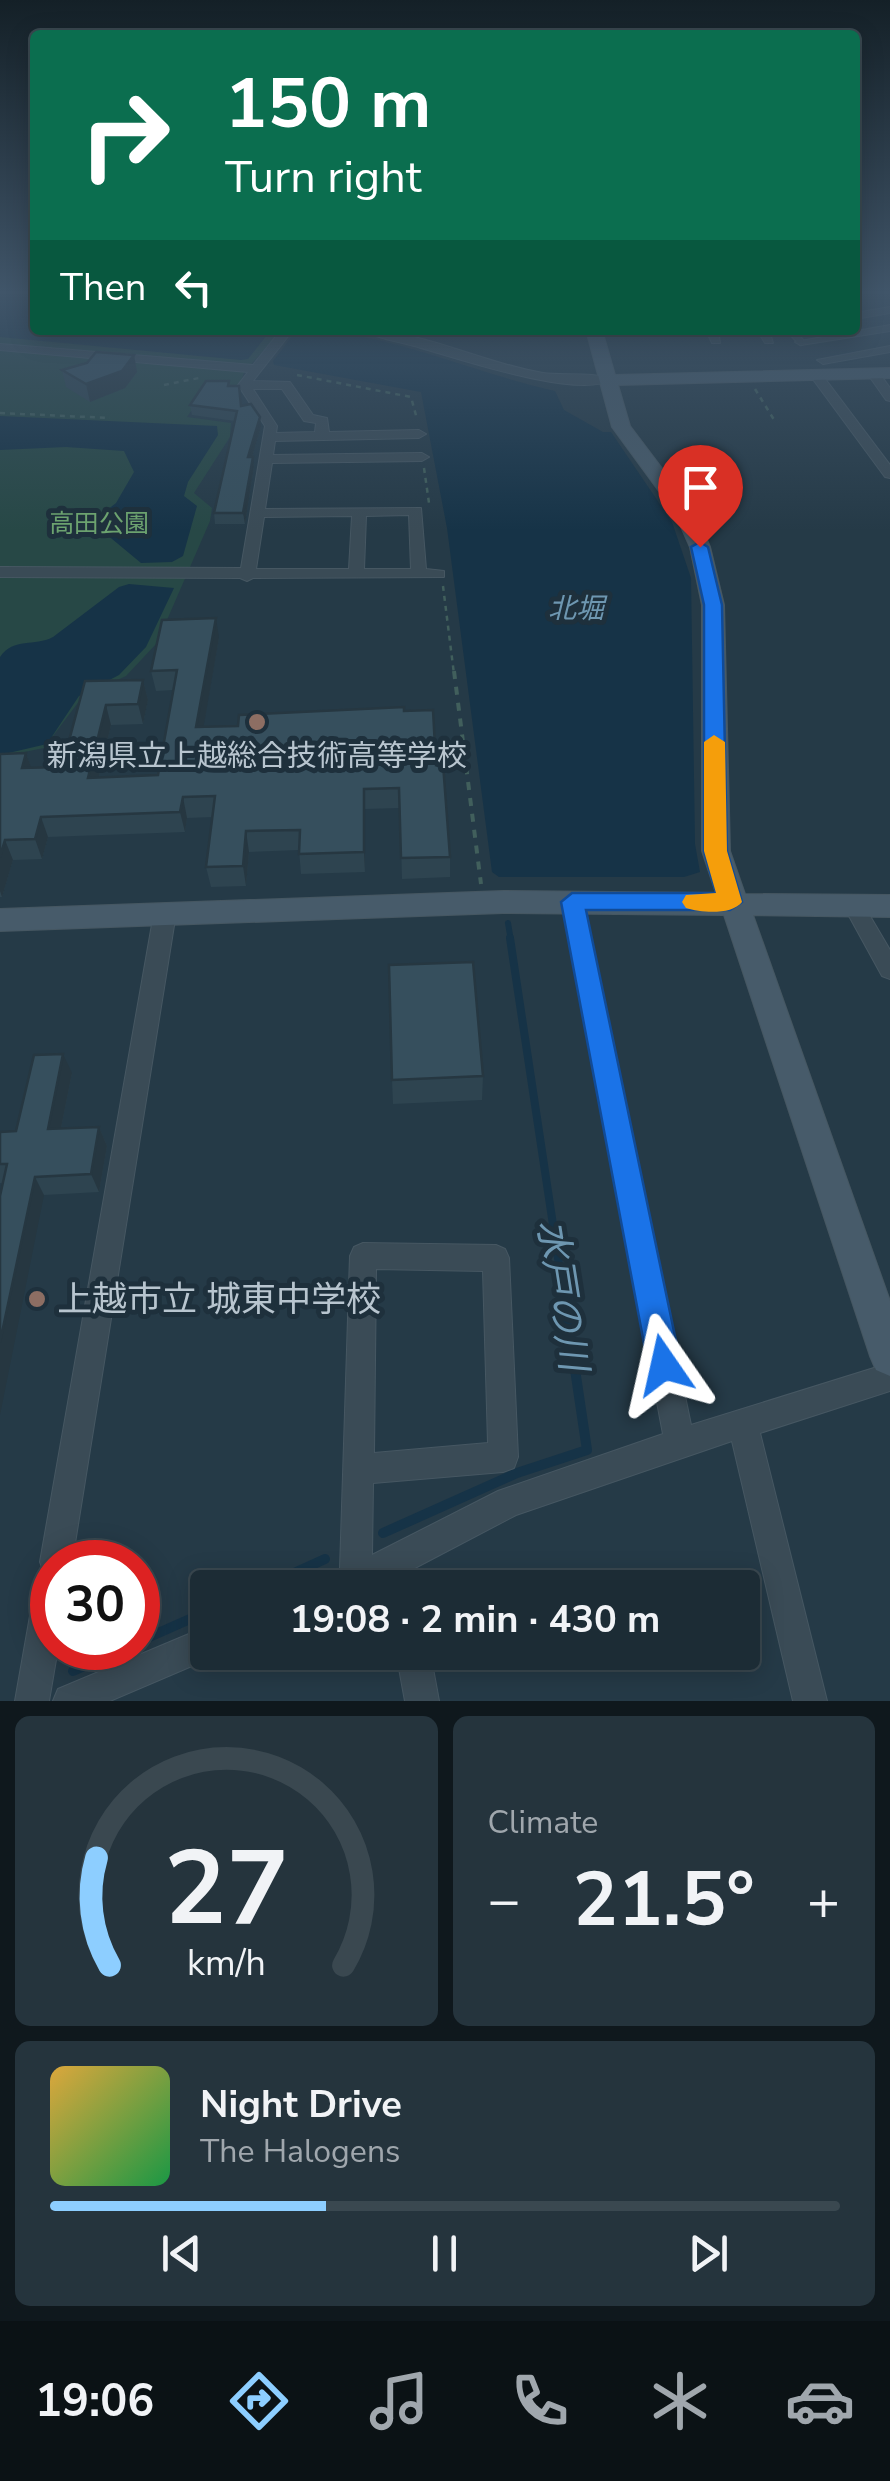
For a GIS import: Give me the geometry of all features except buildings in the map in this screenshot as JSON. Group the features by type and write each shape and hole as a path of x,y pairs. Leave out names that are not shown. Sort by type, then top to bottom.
{"street":[{"path":"244,385 252,372"},
{"path":"517,372 570,382 777,372"},
{"path":"603,372 622,427 685,512 700,547 713,605 716,851 730,902 890,1356"},
{"path":"823,372 890,474"},
{"path":"884,375 890,397"},
{"path":"244,385 286,385 309,418 322,421 322,436"},
{"path":"244,385 270,425 248,576"},
{"path":"270,437 419,434"},
{"path":"868,444 890,444"},
{"path":"266,458 422,458"},
{"path":"257,512 416,511 419,574"},
{"path":"356,575 358,512"},
{"path":"0,572 439,574"},
{"path":"572,902 680,1443"},
{"path":"0,920 572,902 890,906"},
{"path":"853,905 890,970"},
{"path":"60,1540 165,914"},
{"path":"347,1570 359,1469 363,1256 496,1258 503,1457 359,1469"},
{"path":"404,1570 509,1502 890,1377"},
{"path":"743,1423 810,1701"},
{"path":"70,1701 190,1650"},
{"path":"32,1701 37,1670"},
{"path":"416,1670 422,1701"}],"path":[{"path":"164,385 206,374"},
{"path":"748,376 776,423"},
{"path":"0,413 110,418"},
{"path":"439,574 482,889"}],"green space":[{"name":"高田公園","path":"0,372 244,372 239,388 206,388 187,417 231,423 230,437 194,493 212,508 210,521 157,643 126,676 83,696 44,748 0,757"}],"water":[{"name":"北堀","path":"314,372 488,372 555,391 564,410 603,432 611,432 672,522 691,578 695,844 700,872 684,877 499,877 492,872 447,528 421,392"},
{"path":"0,416 217,426 218,435 188,482 184,496 197,506 183,556 172,562 141,563 100,529 97,518 116,503 134,472 124,451 66,447 0,450"},
{"path":"129,584 174,588 146,647 119,675 79,696 47,744 0,755 0,657 12,647 53,637 119,587"}],"waterway":[{"name":"水戸の川","path":"508,923 511,941"},
{"name":"水戸の川","path":"510,938 561,1278"},
{"name":"水戸の川","path":"383,1533 517,1473 587,1450 561,1275"},
{"name":"水戸の川","path":"301,1570 325,1559"},
{"name":"水戸の川","path":"160,1632 190,1619"}],"slow traffic":[{"path":"694,902 730,902 716,851 714,742"}],"place":[{"name":"新潟県立上越総合技術高等学校","path":"257,722"},
{"name":"上越市立 城東中学校","path":"37,1299"}],"route":[{"path":"664,1365 572,902 730,902 716,851 713,605 700,547"}]}
